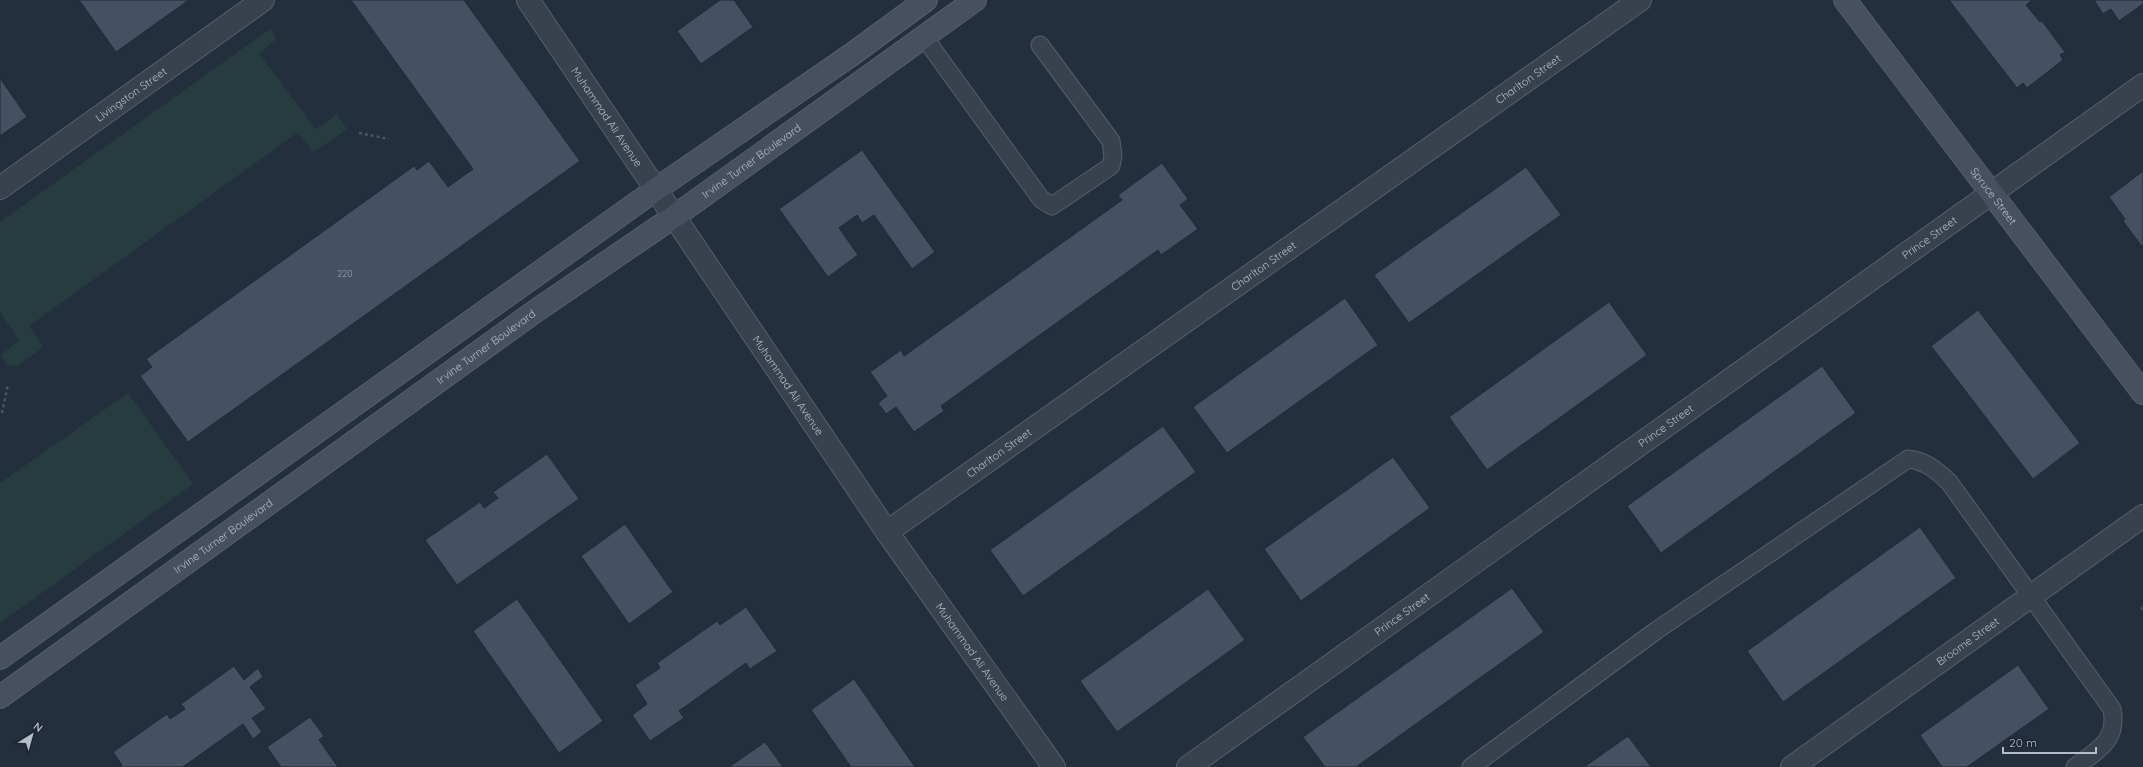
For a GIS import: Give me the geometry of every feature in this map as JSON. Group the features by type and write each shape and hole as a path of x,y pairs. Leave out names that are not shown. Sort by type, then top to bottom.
{"main road":[{"path":"0,658 655,190 851,55 926,0"},
{"name":"Irvine Turner Boulevard","path":"0,697 531,315 675,216 975,0"},
{"name":"Spruce Street","path":"1845,0 2143,393"}],"street":[{"name":"Livingston Street","path":"0,188 263,0"},
{"name":"Muhammad Ali Avenue","path":"528,0 655,190 675,216 888,532 1054,767"},
{"name":"Charlton Street","path":"888,532 1640,0"},
{"name":"Prince Street","path":"1188,767 2143,85"},
{"name":"Broome Street","path":"1792,767 2143,516"}],"lane":[{"path":"924,37 1041,199 1052,206 1111,166 1113,156 1111,141 1040,45"},
{"path":"1471,767 1657,630 1908,459 1919,460 1934,467 1948,482 2112,709 2114,723 2109,739 2075,767"}],"path":[{"path":"359,133 389,139"},
{"path":"2,413 8,384"}],"green space":[{"path":"270,29 276,37 275,40 259,54 315,129 337,114 347,129 314,152 297,133 29,326 42,344 41,349 17,366 6,364 1,355 19,340 0,312 0,222"},
{"path":"128,393 193,484 0,623 0,483"}],"building":[{"path":"79,0 189,0 116,52"},
{"path":"351,0 464,0 580,161 188,442 140,376 152,367 146,359 414,166 417,170 429,161 448,187 473,169"},
{"path":"720,0 734,0 753,27 701,64 677,31"},
{"path":"1949,0 2032,0 2026,5 2040,22 2042,21 2065,52 2060,55 2063,60 2027,88 2023,83 2017,88"},
{"path":"2094,0 2143,0 2143,4 2119,21 2111,9 2103,14"},
{"path":"0,78 27,117 0,136"},
{"path":"862,150 935,252 912,269 874,215 862,223 857,215 839,228 858,255 828,277 779,209"},
{"path":"1162,163 1188,199 1180,205 1198,229 1161,255 1158,250 941,406 944,411 914,432 896,407 886,414 878,403 887,396 870,372 901,350 904,356 1122,200 1118,195"},
{"path":"1526,167 1561,215 1409,323 1374,275"},
{"path":"2143,171 2143,248 2123,221 2125,219 2109,197"},
{"path":"1345,298 1378,345 1227,453 1193,407"},
{"path":"1609,302 1647,355 1487,470 1449,417"},
{"path":"1978,310 2080,443 2033,479 1931,346"},
{"path":"1822,366 1856,413 1661,553 1627,506"},
{"path":"1163,426 1196,472 1023,596 990,550"},
{"path":"547,454 579,499 457,585 425,540 480,502 484,508 498,498 493,492"},
{"path":"1393,457 1430,508 1301,601 1264,549"},
{"path":"625,524 673,592 629,624 581,556"},
{"path":"1920,527 1956,578 1783,702 1747,651"},
{"path":"1512,588 1544,632 1356,767 1325,767 1303,737"},
{"path":"1208,589 1245,640 1117,732 1080,681"},
{"path":"517,599 603,721 559,753 473,631"},
{"path":"2143,605 2143,613 2139,608"},
{"path":"746,607 777,651 750,669 746,663 679,711 684,718 650,741 632,715 647,704 635,685 660,668 657,663 717,621 720,625"},
{"path":"2018,665 2049,709 1967,767 1942,767 1920,735"},
{"path":"234,666 244,680 258,668 263,677 250,687 266,709 252,718 262,732 253,739 243,724 183,767 119,767 122,765 113,752 167,714 170,719 185,709 181,704"},
{"path":"854,679 915,767 851,767 811,710"},
{"path":"310,717 324,736 319,740 338,767 281,767 267,747"},
{"path":"1628,736 1651,767 1584,767"},
{"path":"765,742 783,767 729,767"}]}
